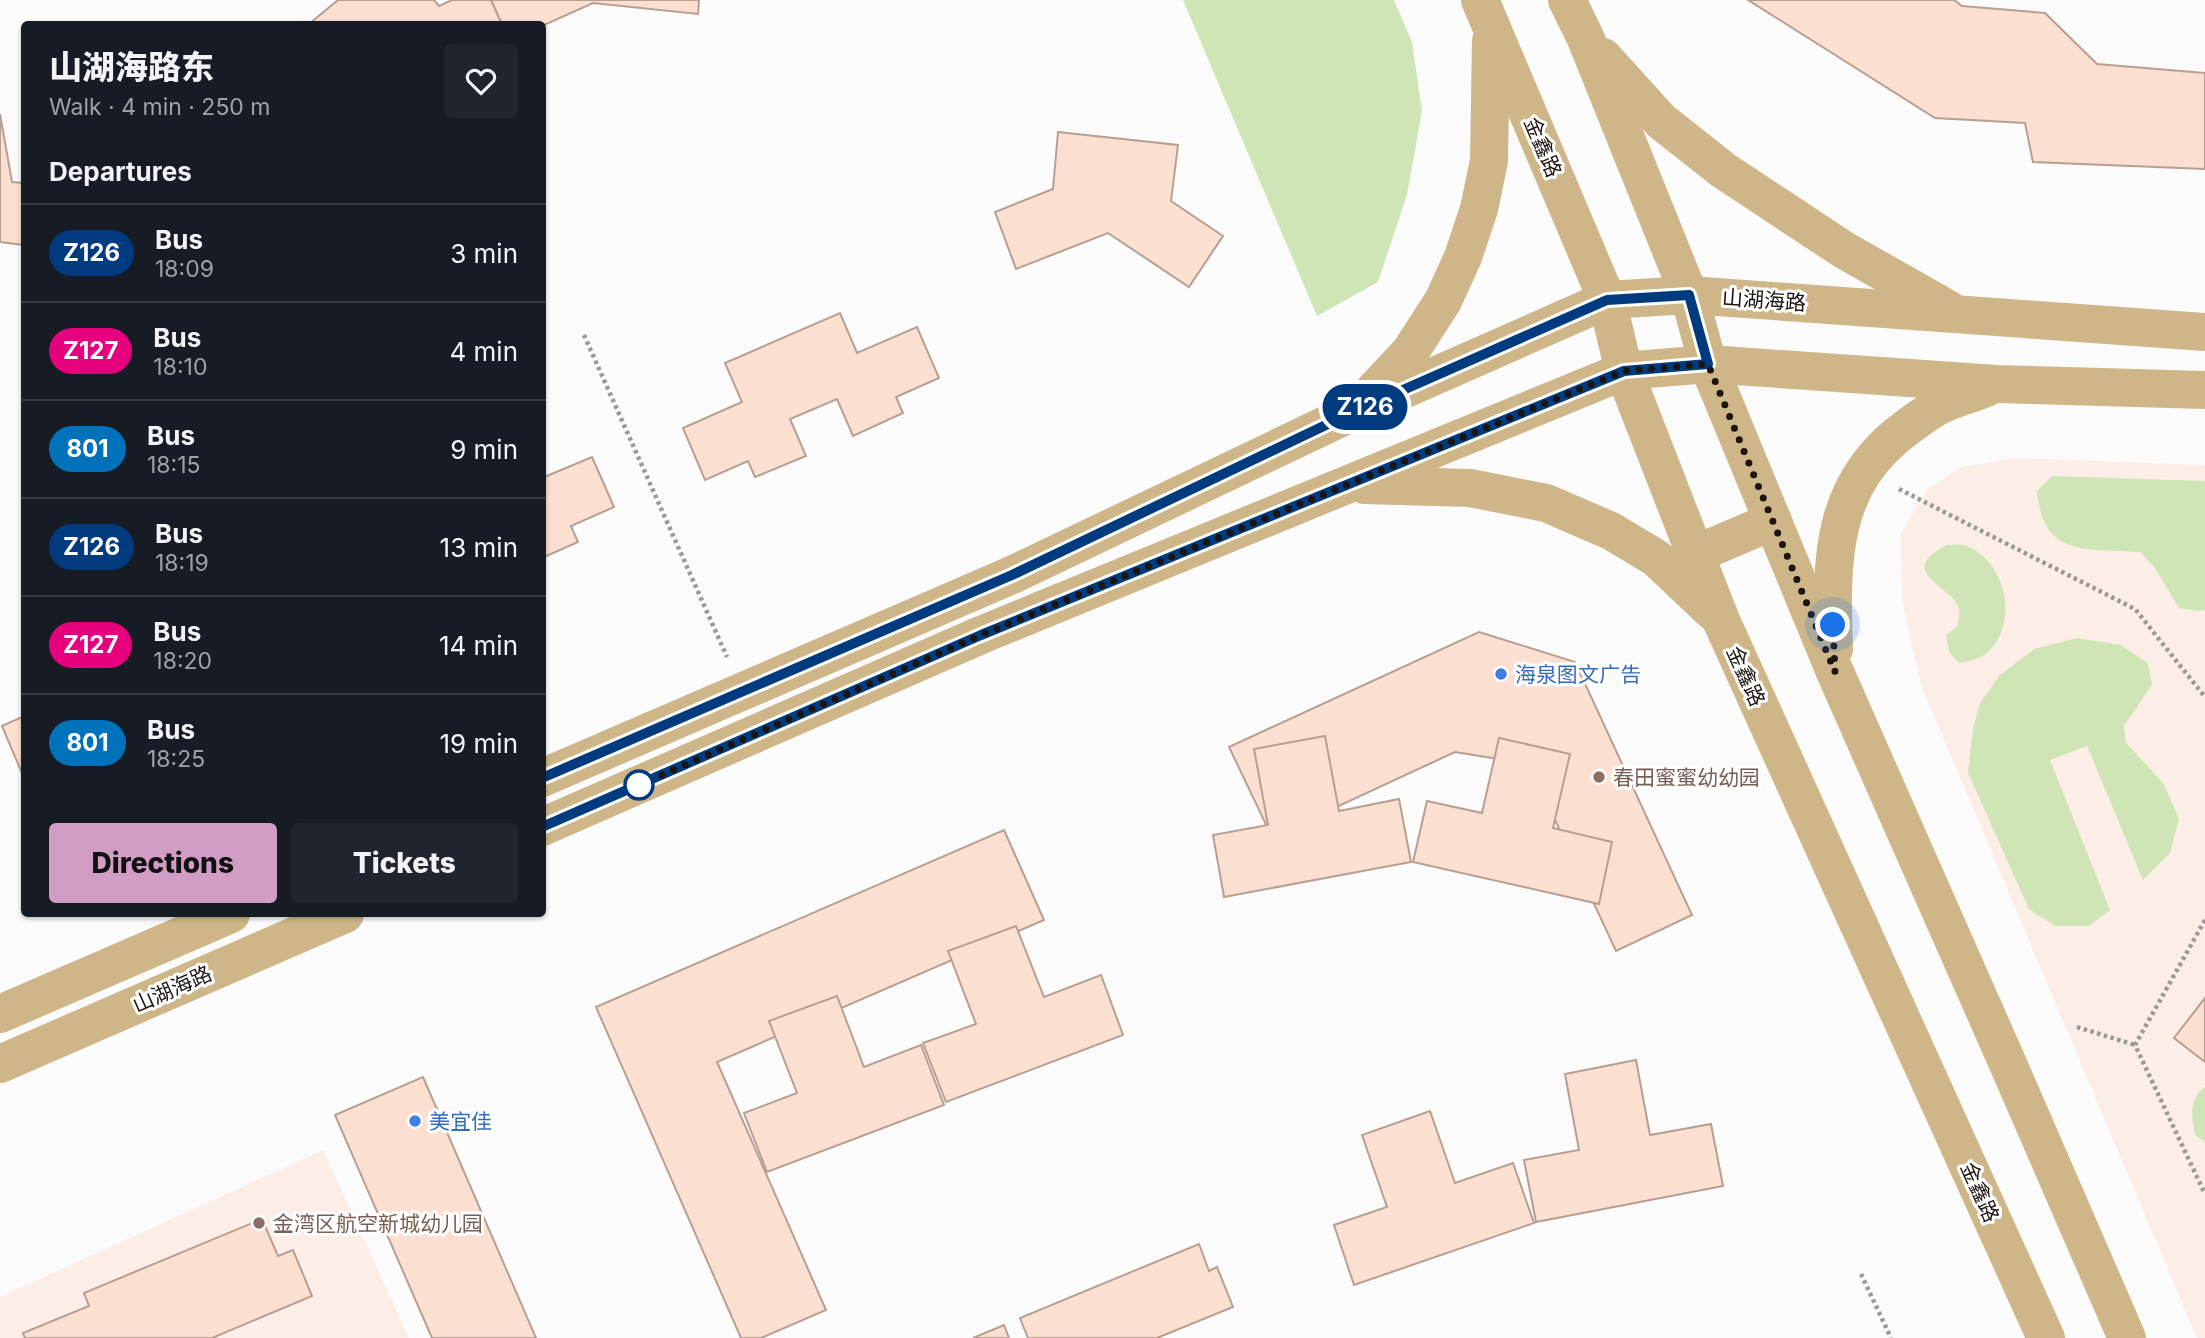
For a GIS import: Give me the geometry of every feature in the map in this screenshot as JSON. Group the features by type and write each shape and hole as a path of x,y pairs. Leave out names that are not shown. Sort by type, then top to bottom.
{"street":[{"path":"1567,0 1586,39 1689,295 1708,364 1835,672 2127,1338"},
{"path":"1353,412 1410,352 1443,301 1463,257 1479,209 1489,161 1486,12"},
{"name":"金鑫路","path":"1486,12 1607,300 1624,371 1720,618 2046,1338"},
{"path":"1586,39 1661,121 1723,170 1844,250 1956,314"},
{"name":"山湖海路","path":"546,776 1012,575 1353,412 1607,300 1689,295 2205,332"},
{"path":"546,825 981,635 1624,371 1708,364 1996,384 2205,390"},
{"path":"1835,672 1832,578 1840,518 1863,470 1895,436 1938,406 1996,384"},
{"path":"1351,485 1470,488 1546,503 1611,531 1656,558 1720,618"},
{"path":"1696,554 1773,522"},
{"path":"0,1014 224,917"},
{"name":"山湖海路","path":"0,1064 338,917"}],"path":[{"path":"584,335 742,692"},
{"path":"1863,470 2135,609 2205,698"},
{"path":"2135,1045 2205,920"},
{"path":"2077,1027 2135,1045 2205,1194"},
{"path":"1861,1274 1891,1338"}],"shaded area":[{"path":"2016,458 2205,465 2205,1338 2197,1338 1921,685 1903,604 1900,535 1927,489 1962,467"},
{"name":"金湾区航空新城幼儿园","path":"323,1150 409,1338 0,1338 0,1297"}],"green space":[{"path":"1183,0 1394,0 1412,42 1422,111 1407,195 1378,282 1317,316"},
{"path":"2052,476 2205,481 2205,610 2179,608 2155,568 2140,552 2086,549 2071,546 2058,539 2048,529 2041,513 2037,491"},
{"path":"1947,545 1963,545 1989,562 1998,576 2005,607 1999,638 1989,651 1979,658 1959,663 1949,652 1946,635 1958,626 1959,609 1955,601 1925,571 1925,563"},
{"path":"2077,638 2121,645 2148,663 2152,685 2124,726 2126,743 2164,784 2179,819 2170,853 2143,880 2087,746 2050,760 2110,910 2089,926 2055,926 2029,909 1968,773 1973,729 1980,703 2000,675 2034,649"},
{"path":"2205,1087 2205,1142 2195,1135 2192,1115 2196,1097"}],"building":[{"path":"338,0 434,0 439,6 452,0 491,0 501,21 313,21"},
{"path":"491,0 699,0 698,14 593,3 546,24 546,21 501,21"},
{"path":"1748,0 1954,0 1962,6 2045,13 2097,64 2205,73 2205,169 2033,162 2025,123 1935,118"},
{"path":"0,114 12,182 21,183 21,245 0,242"},
{"path":"1058,132 1178,145 1171,201 1223,236 1189,287 1108,233 1016,269 995,212 1053,189"},
{"path":"840,313 857,353 917,327 939,378 896,397 903,413 853,436 837,399 790,419 806,456 755,477 748,461 705,480 683,428 742,402 725,363"},
{"path":"592,457 614,507 571,526 578,542 546,556 546,476"},
{"path":"1479,632 1575,662 1692,915 1616,951 1529,764 1455,752 1272,837 1229,747"},
{"path":"21,717 21,771 2,726"},
{"path":"1325,736 1339,811 1399,799 1411,862 1224,897 1213,835 1268,825 1254,749"},
{"path":"1499,738 1570,754 1553,828 1612,842 1599,904 1413,862 1427,801 1482,813"},
{"path":"1004,830 1044,920 717,1062 826,1310 761,1338 741,1338 596,1007"},
{"path":"1016,926 1044,997 1101,975 1123,1035 946,1102 923,1043 976,1024 948,951"},
{"path":"837,996 864,1067 921,1045 944,1105 767,1172 744,1113 797,1093 769,1021"},
{"path":"2205,998 2205,1062 2174,1038"},
{"path":"1636,1060 1650,1135 1711,1124 1723,1186 1536,1222 1524,1160 1579,1150 1565,1074"},
{"path":"423,1077 536,1338 432,1338 335,1115"},
{"path":"1430,1111 1455,1183 1513,1163 1534,1223 1354,1285 1334,1225 1387,1207 1362,1135"},
{"path":"262,1219 278,1256 293,1250 312,1296 212,1338 25,1338 23,1333 89,1306 84,1293"},
{"path":"1199,1244 1209,1271 1217,1267 1233,1307 1157,1338 1028,1338 1020,1318"},
{"path":"1004,1325 1009,1338 973,1338"}],"bus line":[{"name":"Z126","path":"546,776 1012,575 1353,412 1607,300 1689,295 1708,364 1624,371 981,635 546,825"}],"place":[{"name":"海泉图文广告","path":"1501,674"},
{"name":"春田蜜蜜幼幼园","path":"1599,777"},
{"name":"美宜佳","path":"415,1121"},
{"name":"金湾区航空新城幼儿园","path":"259,1223"}],"route":[{"path":"639,785 981,635 1624,371 1708,364 1835,672 1833,625"}]}
